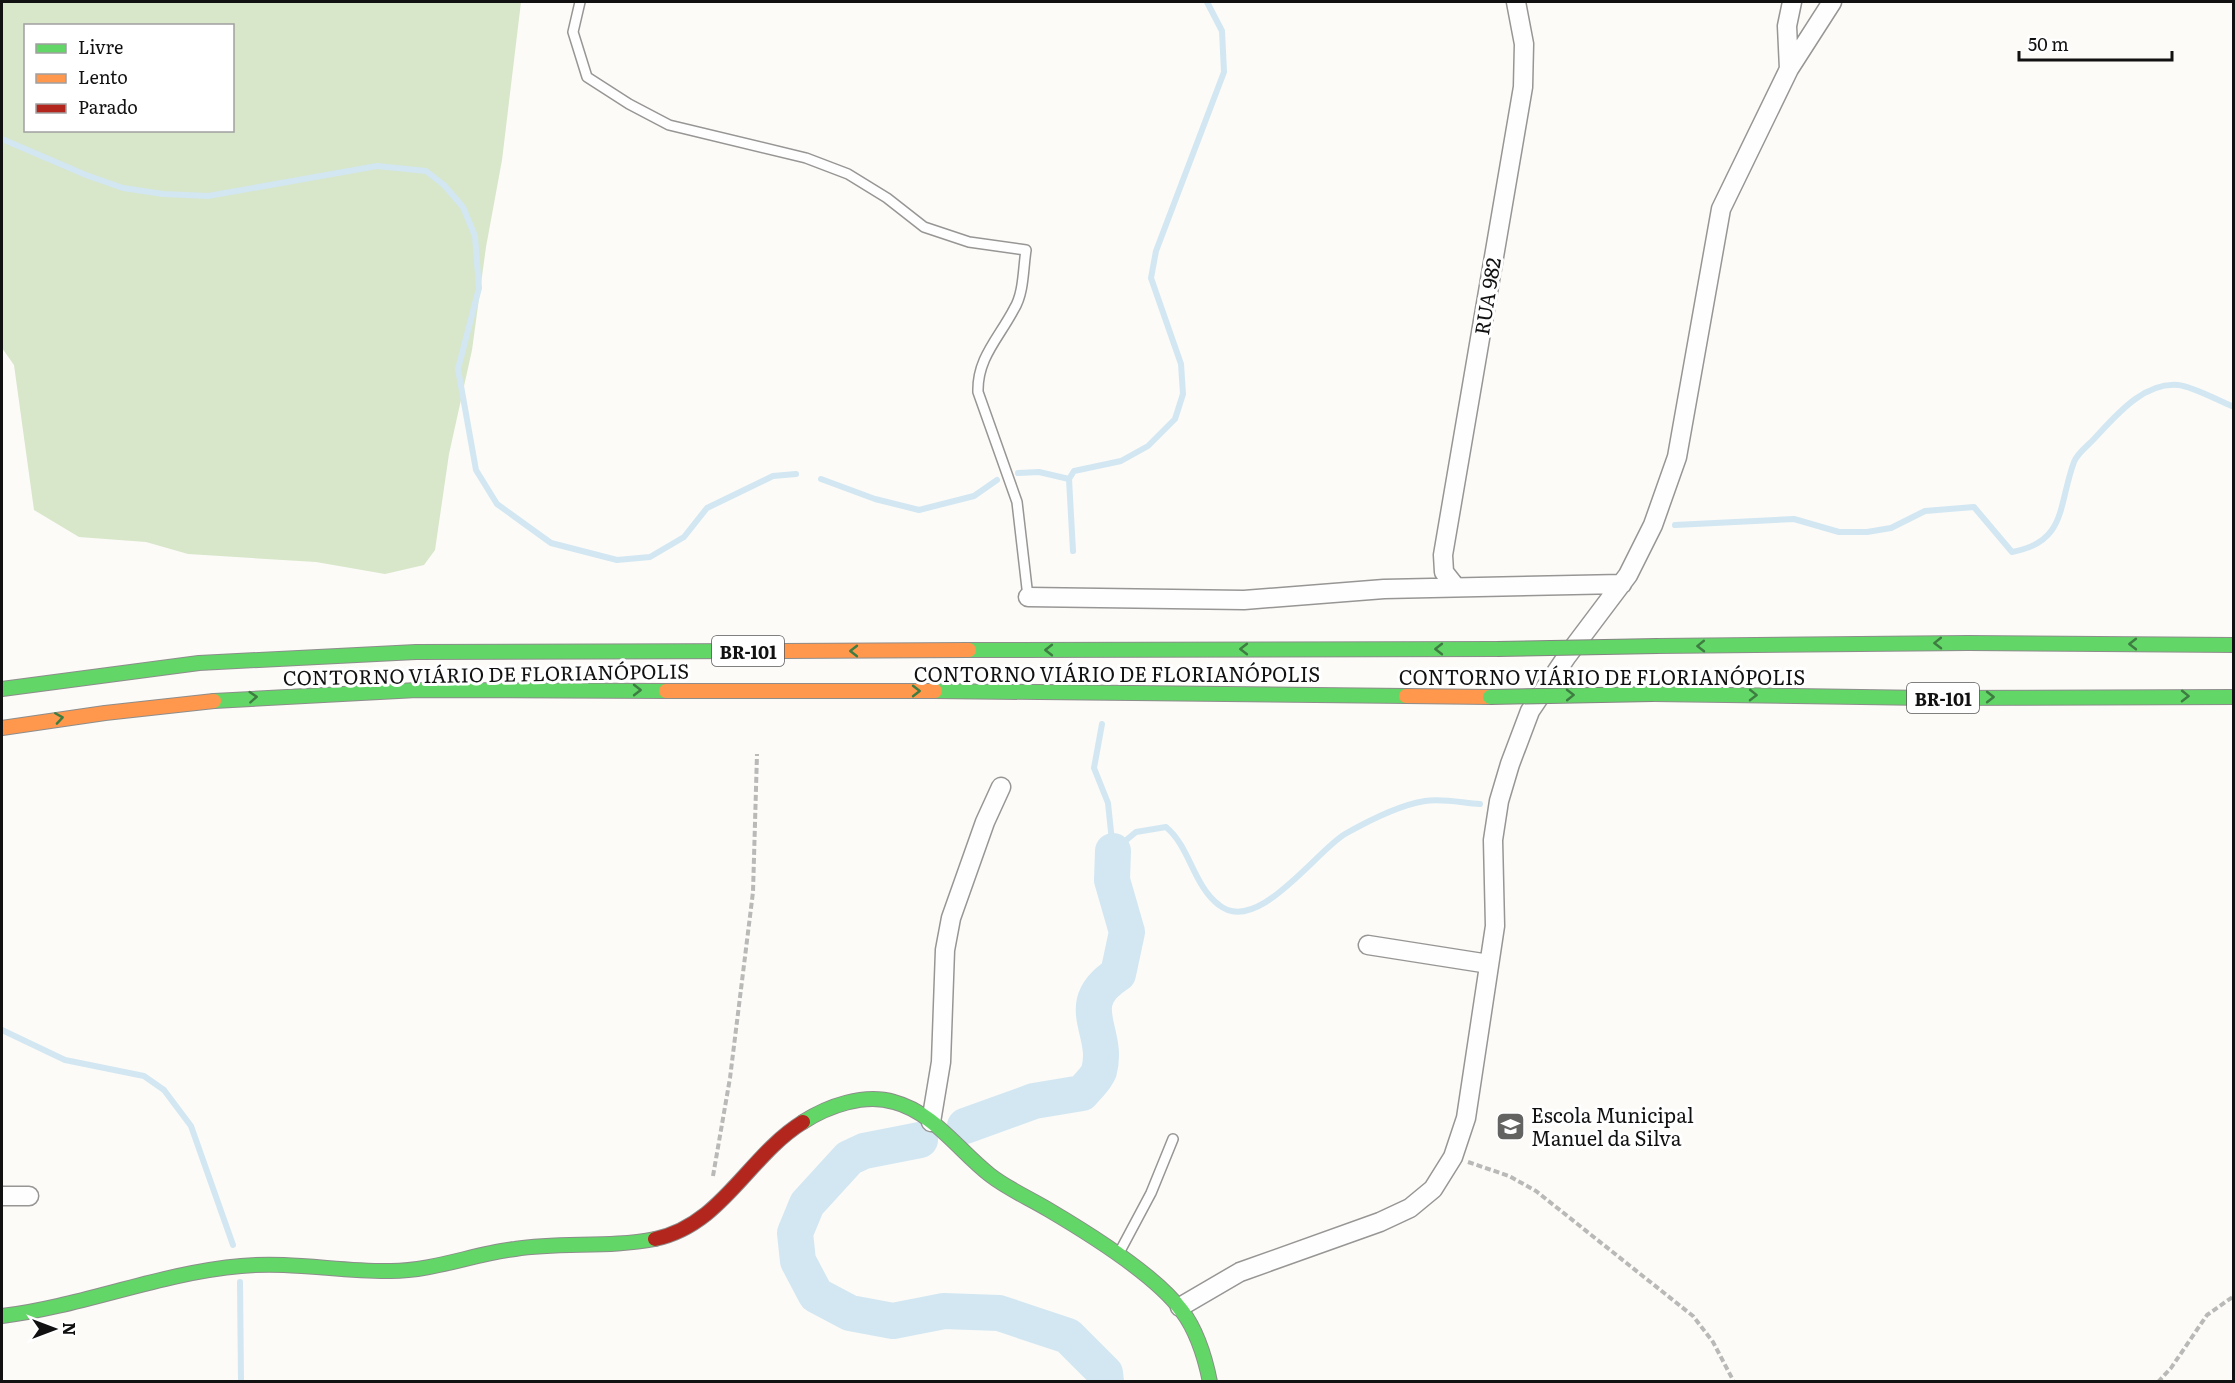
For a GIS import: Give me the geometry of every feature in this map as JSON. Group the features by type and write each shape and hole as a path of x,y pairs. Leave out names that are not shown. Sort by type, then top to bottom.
{"main road":[{"name":"CONTORNO VIÁRIO DE FLORIANÓPOLIS","path":"2,689 200,663 416,652 1497,649 1968,643 2234,645"},
{"name":"CONTORNO VIÁRIO DE FLORIANÓPOLIS","path":"2,728 203,701 417,690 1155,692 1490,697 1653,694 1927,698 2234,697"},
{"path":"2,1316 35,1313 190,1274 243,1266 301,1266 354,1272 414,1270 528,1247 588,1246 654,1238 680,1231 706,1217 767,1150 809,1116 836,1105 881,1099 906,1105 931,1122 991,1176 1057,1214 1117,1257 1180,1307 1205,1357 1210,1382"}],"street":[{"name":"RUA 982","path":"1455,586 1444,572 1443,555 1523,87 1524,44 1516,2"},
{"path":"1789,69 1787,26 1792,2"},
{"path":"1180,1307 1240,1272 1380,1222 1410,1208 1433,1189 1454,1157 1466,1118 1495,926 1493,840 1499,801 1510,764 1530,711 1567,656 1622,584 1653,525 1677,457 1721,209 1789,69 1832,2"},
{"path":"1028,597 1244,600 1455,586 1622,584"},
{"path":"931,1122 941,1062 945,950 951,918 985,822 1001,787"},
{"path":"1368,945 1489,964"},
{"path":"2,1196 29,1196"}],"lane":[{"path":"580,2 573,32 587,77 629,104 669,125 806,158 848,174 887,198 924,227 969,242 1026,250 1015,308 981,363 978,392 1017,502 1028,597"},
{"path":"1117,1257 1151,1193 1173,1139"}],"path":[{"path":"712,1185 730,1078 753,892 757,754"},
{"path":"1454,1157 1509,1176 1536,1191 1684,1309 1713,1342 1734,1382"},
{"path":"2158,1382 2171,1368 2207,1315 2234,1296"}],"green space":[{"path":"2,2 521,2 502,160 486,247 472,350 449,454 435,550 424,565 385,574 316,562 188,554 146,542 79,537 34,510 14,365 2,348"}],"waterway":[{"path":"1073,551 1069,479 1074,471 1121,461 1148,446 1175,419 1183,394 1181,364 1151,278 1156,251 1224,72 1222,31 1207,2"},
{"path":"2,139 86,175 123,188 163,194 208,196 377,166 426,171 444,185 463,207 475,236 479,288 458,369 476,470 497,504 551,543 617,560 650,557 684,537 707,508 773,476 796,474"},
{"path":"1675,525 1794,519 1839,532 1867,532 1891,528 1925,511 1974,507 2012,552 2030,547 2043,540 2052,530 2058,519 2077,456 2119,412 2141,395 2152,389 2178,385 2234,407"},
{"path":"1018,473 1039,472 1069,479"},
{"path":"821,479 875,499 919,510 974,496 997,480"},
{"path":"1102,724 1094,768 1108,803 1113,851"},
{"path":"1113,851 1136,832 1166,827 1181,845 1210,897 1219,905 1234,912 1251,909 1268,901 1333,843 1345,834 1384,814 1415,803 1432,800 1480,804"},
{"path":"965,1126 1034,1101 1082,1093 1098,1074 1101,1057 1094,1008 1096,997 1104,985 1118,974 1127,932 1112,880 1113,851"},
{"path":"2,1030 65,1060 144,1076 164,1090 191,1126 233,1245"},
{"path":"920,1140 864,1151 849,1158 807,1204 795,1233 798,1261 816,1295 850,1313 893,1321 944,1311 999,1313 1068,1336 1105,1373 1106,1382"},
{"path":"240,1282 241,1382"}],"traffic: fast":[{"path":"1658,646 1968,643 2234,645"},
{"path":"1497,649 1658,646"},
{"path":"969,650 1497,649"},
{"path":"2,689 199,663 416,652 783,651"},
{"path":"214,701 417,690 666,691"},
{"path":"935,691 1406,696"},
{"path":"1653,694 1927,698 2234,697"},
{"path":"1490,697 1653,694"},
{"path":"803,1122 835,1106 871,1099 894,1102 921,1114 997,1180 1101,1242 1155,1283 1182,1311 1192,1327 1203,1354 1210,1382"},
{"path":"2,1316 62,1305 181,1275 241,1266 278,1265 372,1271 407,1270 515,1249 655,1239"}],"traffic: slow":[{"path":"783,651 969,650"},
{"path":"666,691 935,691"},
{"path":"1406,696 1490,697"},
{"path":"2,728 105,713 214,701"}],"traffic: jam":[{"path":"655,1239 699,1220 717,1205 784,1136 803,1122"}],"place":[{"name":"Escola Municipal Manuel da Silva","path":"1510,1126"}]}
